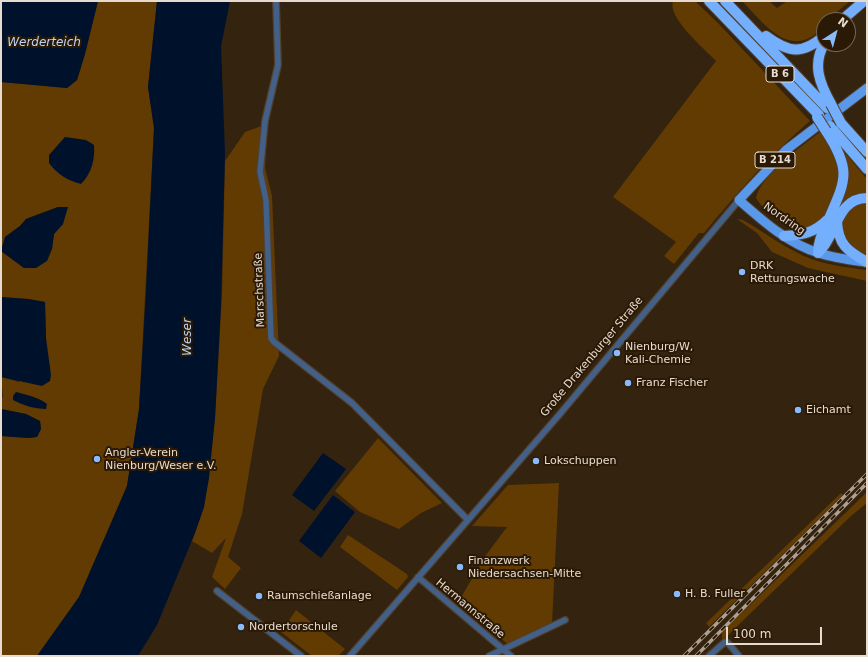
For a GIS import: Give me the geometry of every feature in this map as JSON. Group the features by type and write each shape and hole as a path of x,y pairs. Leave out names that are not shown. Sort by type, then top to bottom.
{"highway":[{"name":"B 6","path":"709,1 809,104 824,111"},
{"path":"725,1 760,34 785,48 800,50 812,46 816,43"},
{"path":"851,12 864,1"},
{"name":"B 6","path":"760,34 824,111 828,129 867,169"},
{"path":"820,52 818,71 822,87 824,111 842,123 867,152"},
{"path":"818,253 827,243 844,176 843,161 828,129"},
{"path":"784,236 801,235 813,232 833,219 853,201 867,198"},
{"path":"833,219 840,241 854,255 867,262"}],"main road":[{"name":"Große Drakenburger Straße","path":"739,200 786,150 867,88"},
{"name":"Nordring","path":"739,200 784,236 818,253 867,262"}],"street":[{"name":"Marschstraße","path":"276,1 278,65 265,121 260,172 267,211 271,338 274,342 352,403 467,519"},
{"name":"Große Drakenburger Straße","path":"350,656 467,519 559,415 739,200"},
{"name":"Hermannstraße","path":"418,577 510,656"},
{"path":"217,591 301,656"},
{"path":"488,656 565,620"},
{"path":"709,656 725,642 728,643 739,656"}],"shaded area":[{"path":"98,1 157,1 148,87 154,128 139,409 127,486 79,597 37,656 1,656 1,436 28,438 37,437 41,429 40,421 26,414 1,409 1,397 3,397 1,377 19,382 46,338 45,302 1,297 1,251 1,82 67,88 77,80","holes":["58,207 63,224 54,234 52,249 24,268 1,251 5,237 20,226 26,219"]},
{"path":"673,1 695,1 719,24 810,121 795,134 741,189 704,233 699,233 674,264 664,256 676,242 613,197 716,61 681,24 673,8"},
{"path":"742,1 769,1 777,8 787,1 850,1 837,12 816,12 816,34 801,41 791,41 773,32 764,25"},
{"path":"267,124 265,168 272,196 279,356 263,389 242,514 228,557 241,568 225,589 212,577 226,538 212,553 192,541 204,507 215,418 222,295 225,161 245,132"},
{"path":"820,132 836,159 838,165 839,182 826,215 820,223 808,228 799,229 791,227 782,223 767,212 756,198 759,189 773,171"},
{"path":"845,153 867,179 867,194 857,196 825,243 848,172"},
{"path":"867,200 867,257 852,250 843,239 841,217 845,210"},
{"path":"737,219 743,220 788,248 819,262 867,270 867,281 808,268 772,252 757,233"},
{"path":"378,438 442,503 421,513 399,529 360,512 335,491"},
{"path":"559,483 552,624 509,645 457,604 486,555 507,527 472,526 508,485"},
{"path":"867,492 867,503 851,516 722,641 722,632"},
{"path":"841,493 843,495 709,627 706,623"},
{"path":"348,535 407,574 408,577 397,590 340,547"},
{"path":"296,610 345,649 338,656 312,656 281,632"}],"water":[{"name":"Werderteich","path":"1,1 98,1 77,80 67,88 1,82"},
{"name":"Weser","path":"157,1 230,1 221,46 225,153 221,303 215,418 209,478 204,507 195,533 157,625 138,656 37,656 79,597 127,486 139,409 154,128 148,87"},
{"path":"65,137 86,140 94,145 92,166 85,180 81,184 71,181 63,176 49,163 49,155"},
{"path":"58,207 68,207 63,224 54,234 52,249 47,261 36,268 24,268 1,251 5,237 20,226 26,219"},
{"path":"1,297 45,302 46,338 51,375 50,381 42,386 1,377"},
{"path":"16,392 32,396 44,402 47,404 46,409 20,404 13,400 13,396"},
{"path":"1,409 26,414 40,421 41,429 37,437 28,438 1,436"},
{"path":"323,453 346,469 314,511 292,495"},
{"path":"333,495 355,512 321,558 299,541"}],"railway":[{"path":"684,656 867,474"},
{"path":"696,656 867,483"}],"place":[{"name":"DRK Rettungswache","path":"742,272"},
{"name":"Nienburg/W, Kali-Chemie","path":"617,353"},
{"name":"Franz Fischer","path":"628,383"},
{"name":"Eichamt","path":"798,410"},
{"name":"Angler-Verein Nienburg/Weser e.V.","path":"97,459"},
{"name":"Lokschuppen","path":"536,461"},
{"name":"Finanzwerk Niedersachsen-Mitte","path":"460,567"},
{"name":"H. B. Fuller","path":"677,594"},
{"name":"Raumschießanlage","path":"259,596"},
{"name":"Nordertorschule","path":"241,627"}]}
